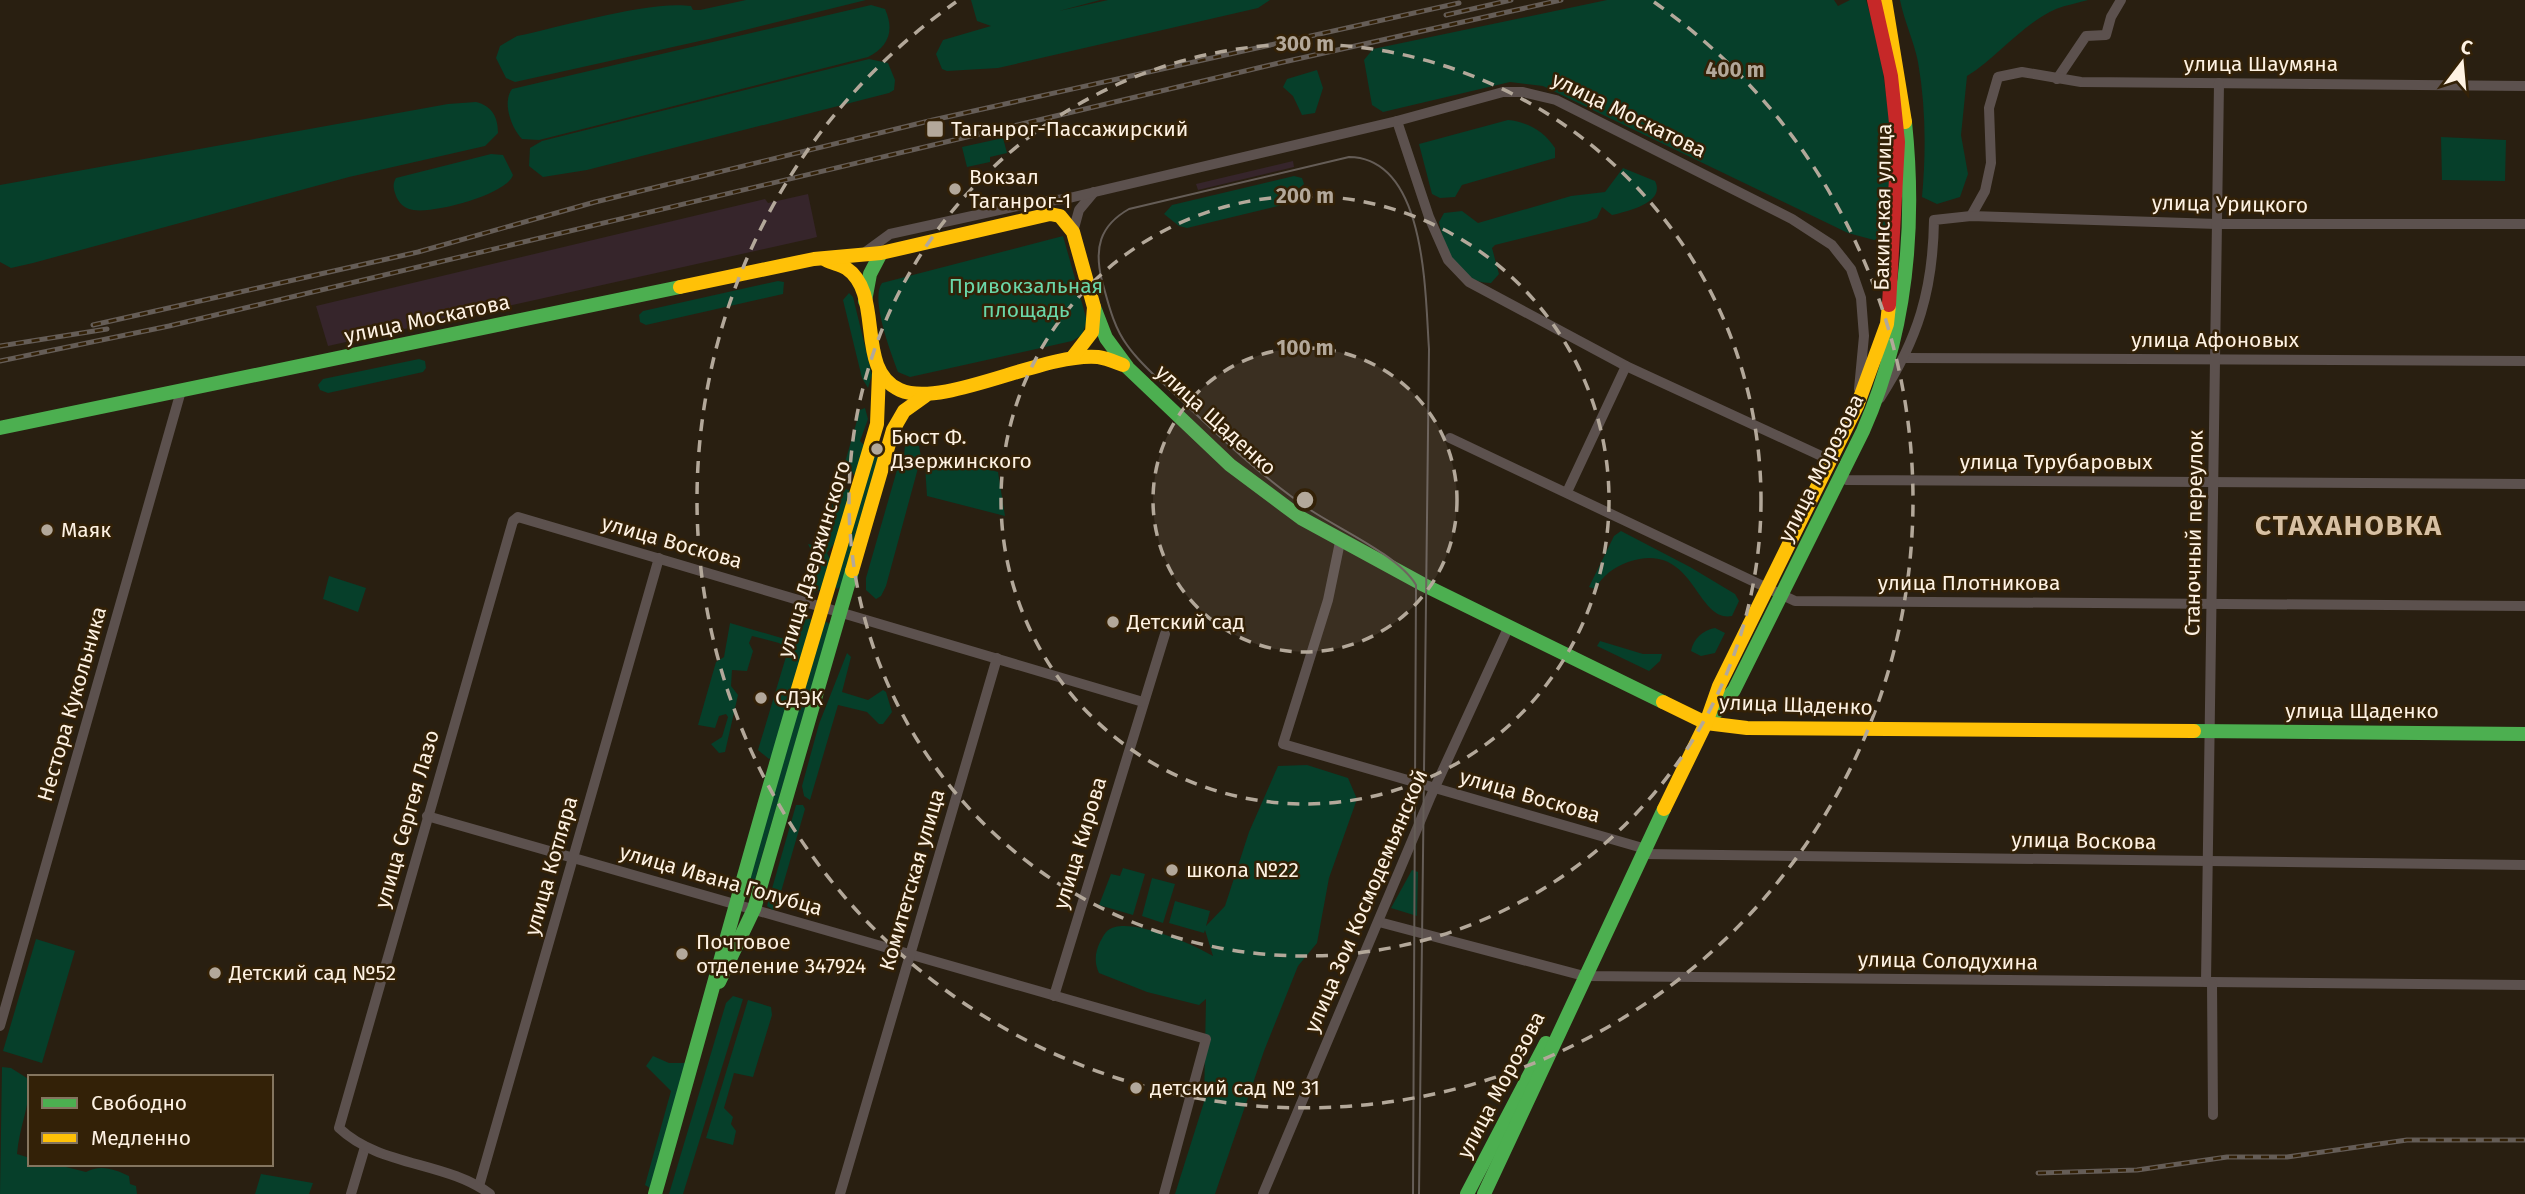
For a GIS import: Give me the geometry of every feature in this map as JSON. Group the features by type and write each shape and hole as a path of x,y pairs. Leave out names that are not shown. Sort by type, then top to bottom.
{"main road":[{"name":"Бакинская улица","path":"1857,406 1887,324 1892,292 1898,190 1896,113 1874,0"},
{"name":"Бакинская улица","path":"1871,413 1898,327 1903,295 1910,164 1902,79 1885,0"},
{"path":"814,259 836,262 848,269 865,302 879,373 901,393 925,396 1072,358 1092,332 1094,307 1073,232 1060,216 1050,214"},
{"name":"улица Москатова","path":"0,428 814,259 881,253 1050,214"},
{"path":"865,302 870,274 881,253"},
{"name":"улица Щаденко","path":"1094,307 1106,338 1128,368 1238,471 1340,542 1706,723 1747,728 2525,734"},
{"name":"улица Щаденко","path":"1072,358 1099,357 1128,368"},
{"name":"улица Дзержинского","path":"655,1194 711,999 734,903 877,424 879,373"},
{"name":"улица Дзержинского","path":"711,999 754,909 893,430 904,411 925,396"},
{"name":"улица Морозова","path":"1483,1194 1706,723 1719,686 1857,406"},
{"name":"улица Морозова","path":"1706,723 1734,690 1871,413"},
{"name":"улица Морозова","path":"1467,1194 1530,1071 1574,997"}],"street":[{"path":"2057,79 2086,36 2106,35 2111,17 2121,0"},
{"name":"улица Шаумяна","path":"1971,216 1984,191 1991,163 1989,108 1998,77 2022,72 2057,79 2525,86"},
{"name":"Станочный переулок","path":"2213,1115 2208,862 2219,83"},
{"name":"улица Москатова","path":"864,254 890,233 1031,203 1065,200 1397,121 1503,92 1540,94 1814,231 1843,257 1857,282 1864,336 1857,406"},
{"path":"1397,121 1429,217 1448,260 1459,272 1484,291 1626,366 1830,460"},
{"path":"1073,232 1079,210 1094,192"},
{"name":"улица Москатова","path":"1050,214 1065,200"},
{"name":"улица Урицкого","path":"1934,219 1971,216 2217,224 2525,225"},
{"name":"улица Морозова","path":"1871,413 1906,358 1925,302 1934,254 1934,219"},
{"path":"881,253 890,233"},
{"name":"улица Афоновых","path":"1906,358 2525,360"},
{"path":"1567,492 1626,366"},
{"name":"Нестора Кукольника","path":"0,1026 181,391"},
{"name":"улица Плотникова","path":"1450,438 1795,601 2525,606"},
{"name":"улица Турубаровых","path":"1839,477 1847,480 2525,484"},
{"name":"улица Воскова","path":"513,521 519,517 842,611"},
{"name":"улица Сергея Лазо","path":"365,1147 339,1128 513,521"},
{"name":"улица Воскова","path":"1340,542 1328,600 1283,744 1644,851 2525,865"},
{"name":"улица Котляра","path":"479,1186 659,558"},
{"path":"842,611 1143,702"},
{"name":"улица Зои Космодемьянской","path":"1263,1194 1435,789 1509,626"},
{"name":"улица Кирова","path":"1054,996 1165,634"},
{"name":"Комитетская улица","path":"840,1194 997,658"},
{"name":"улица Ивана Голубца","path":"428,816 1206,1039 1164,1194"},
{"name":"улица Солодухина","path":"1379,922 1584,976 2525,985"},
{"path":"351,1194 365,1147 479,1186 490,1194"}],"shaded area":[{"path":"1293,161 1294,167 1198,190 1196,184"},
{"path":"808,194 817,237 809,239 328,346 316,306 765,199 768,203"}],"green space":[{"path":"746,0 866,0 709,39 515,82 506,78 496,58 500,46 517,36 580,21 652,7 691,6 693,10 700,10"},
{"path":"971,0 1100,0 1059,11 1108,0 1270,0 1258,8 998,68 947,71 942,69 936,54 943,40 991,26 977,21"},
{"path":"1607,0 1834,0 1838,6 1850,0 1866,0 1880,49 1892,141 1887,237 1874,240 1848,233 1543,86 1510,82 1383,112 1372,105 1364,60 1373,49"},
{"path":"1900,0 2088,0 2044,15 1967,76 1961,135 1968,174 1960,197 1937,204 1922,197 1925,147 1923,96 1916,54"},
{"path":"871,5 885,9 889,31 885,43 868,57 539,140 522,139 509,115 508,101 512,89"},
{"path":"869,59 888,63 895,80 894,90 587,170 543,177 529,166 530,148 542,141"},
{"path":"1317,70 1323,88 1315,113 1302,115 1293,96 1283,87 1287,79"},
{"path":"476,102 490,109 497,122 498,133 485,146 349,177 33,263 11,268 0,262 0,185 448,104"},
{"path":"1508,120 1529,125 1541,132 1555,148 1555,158 1462,185 1455,197 1440,198 1432,194 1419,144"},
{"path":"2441,137 2506,140 2505,181 2442,180"},
{"path":"1003,138 1007,153 990,157 990,162 967,167 962,147"},
{"path":"491,154 503,155 513,175 497,190 449,207 432,209 409,209 397,198 394,187 396,178"},
{"path":"1623,168 1655,181 1655,195 1635,208 1612,215 1602,207 1597,218 1587,222 1495,245 1492,248 1499,274 1491,283 1470,277 1449,253 1439,222 1444,213 1462,211 1478,223 1571,196 1605,192"},
{"path":"1294,176 1302,178 1304,184 1296,191 1293,200 1286,204 1187,228 1179,226 1164,214 1172,205"},
{"name":"Привокзальная площадь","path":"1063,236 1087,321 1082,335 1072,341 910,377 898,372 880,313 878,301 882,283"},
{"path":"778,281 784,282 783,294 646,325 640,322 639,315 643,311"},
{"path":"849,293 853,297 872,375 868,388 862,378 843,300"},
{"path":"419,359 425,361 426,368 423,372 328,393 320,390 318,385 323,379"},
{"path":"865,408 868,419 860,441 866,447 857,474 854,475 850,468 844,466 860,410"},
{"path":"905,446 919,446 921,457 886,586 881,596 876,599 866,590 866,578 897,470 903,466 899,456 904,455"},
{"path":"873,451 880,453 841,586 837,589 834,584"},
{"path":"966,463 998,472 1005,516 927,496 925,466"},
{"path":"849,490 847,507 840,532 827,553 830,559 822,589 811,593 809,585 816,560 808,544 820,547 836,493"},
{"path":"1621,531 1735,594 1739,601 1732,616 1720,615 1710,607 1681,571 1667,562 1650,558 1623,564 1605,576 1595,589 1589,587 1614,536"},
{"path":"329,576 366,588 358,612 323,599"},
{"path":"808,618 812,620 772,756 769,759 758,750 788,650 779,643 752,636 749,643 753,651 747,671 732,670 731,686 738,695 725,752 719,753 711,744 722,737 728,717 726,714 719,716 715,728 698,725 716,662 724,657 730,623 785,639 793,636 795,626"},
{"path":"827,622 830,625 751,893 747,896 745,892 822,623"},
{"path":"1715,628 1725,633 1715,653 1701,656 1691,651 1699,636"},
{"path":"1600,641 1643,654 1662,654 1660,661 1649,671 1597,646"},
{"path":"847,653 851,657 842,692 868,700 883,690 892,712 883,724 879,724 867,712 838,705 810,800 804,796 802,786 819,724"},
{"path":"1307,765 1348,778 1357,799 1329,878 1317,943 1298,966 1264,1051 1215,1194 1175,1194 1204,1102 1206,999 1199,1005 1147,992 1099,973 1097,950 1107,931 1125,926 1151,930 1213,956 1205,930 1204,933 1169,923 1175,901 1210,911 1206,926 1225,906 1249,832 1278,766"},
{"path":"796,805 803,805 805,809 776,909 773,910 767,906"},
{"path":"1123,868 1145,874 1133,915 1099,905 1111,874 1120,876"},
{"path":"1412,870 1418,872 1417,916 1391,908"},
{"path":"1152,878 1175,884 1163,923 1142,916"},
{"path":"36,939 75,951 42,1063 3,1051"},
{"path":"733,996 743,999 683,1194 669,1194 726,1003"},
{"path":"748,1000 771,1007 772,1015 753,1077 734,1073 724,1108 733,1117 731,1124 736,1131 733,1145 706,1138"},
{"path":"653,1056 669,1063 687,1063 650,1188 645,1185 671,1091 646,1066"},
{"path":"2,1067 11,1068 28,1079 28,1098 17,1154 28,1157 28,1166 62,1166 86,1172 107,1168 129,1176 130,1184 136,1186 137,1194 0,1194"},
{"path":"261,1174 313,1183 309,1194 255,1194"}],"tram line":[{"path":"1413,1194 1416,585 1397,564 1312,511 1260,472 1145,366 1122,338 1115,322 1102,281 1099,259 1101,239 1105,231 1129,209 1349,157 1375,163 1394,180 1408,204 1417,233 1426,296 1429,349 1419,1194"}],"railway":[{"path":"1446,15 1511,0"},
{"path":"0,361 169,326 1279,63 1561,0"},
{"path":"93,325 418,252 595,202 933,120 1459,3"},
{"path":"0,346 107,329"},
{"path":"2038,1173 2137,1170 2227,1157 2287,1157 2407,1140 2525,1140"}],"traffic: fast":[{"path":"1711,718 1734,690 1863,431 1878,394 1898,318 1908,240 1905,122"},
{"path":"865,301 870,274 881,253"},
{"path":"0,428 680,287"},
{"path":"1094,307 1106,338 1128,368 1230,465 1301,518 1424,585 1663,702"},
{"path":"719,982 754,909 852,571"},
{"path":"655,1194 795,699"},
{"path":"2194,731 2525,734"},
{"path":"1484,1194 1664,809"},
{"path":"1467,1194 1546,1043"}],"traffic: slow":[{"path":"1885,0 1905,122"},
{"path":"680,287 814,259 881,253 1050,214 1060,216 1073,232 1094,307 1092,332 1072,358"},
{"path":"826,260 846,268 858,280 864,295 878,366 886,380 900,390 919,394 941,392 1076,358 1098,357 1123,365"},
{"path":"1664,809 1706,723 1719,686 1857,406 1887,324 1889,305"},
{"path":"795,699 877,424 879,373"},
{"path":"852,571 893,430 904,411 925,396"},
{"path":"1663,702 1706,723 1747,728 2194,731"}],"traffic: jam":[{"path":"1874,0 1891,76 1898,142 1889,305"}],"place":[{"name":"Таганрог-Пассажирский","path":"935,129"},
{"name":"Вокзал Таганрог-1","path":"955,189"},
{"name":"Бюст Ф. Дзержинского","path":"877,449"},
{"name":"Маяк","path":"47,530"},
{"name":"Детский сад","path":"1113,622"},
{"name":"СДЭК","path":"761,698"},
{"name":"школа №22","path":"1172,870"},
{"name":"Почтовое отделение 347924","path":"682,954"},
{"name":"Детский сад №52","path":"215,973"},
{"name":"детский сад № 31","path":"1136,1088"}],"district":[{"name":"СТАХАНОВКА","path":"2349,525"}]}
